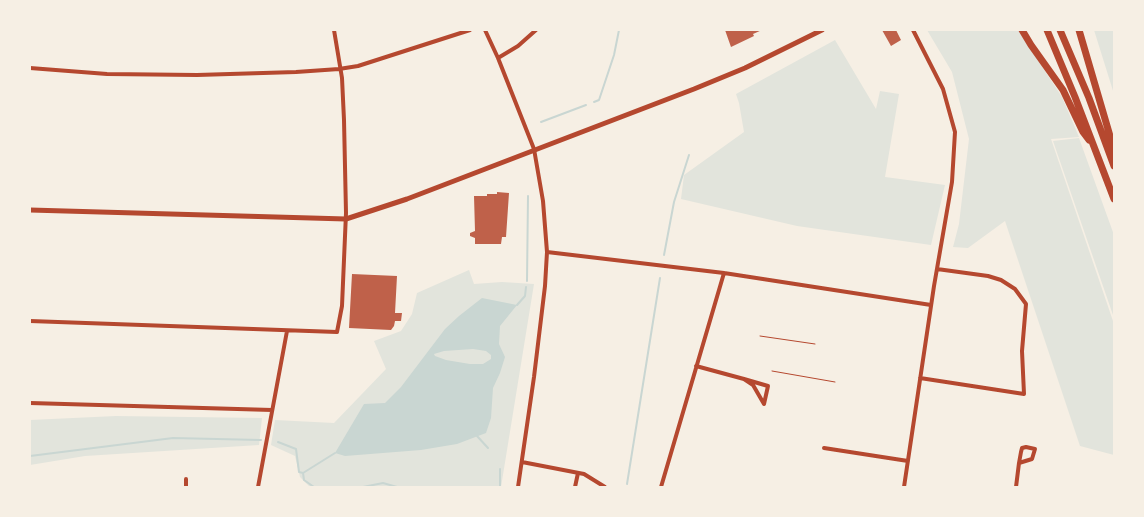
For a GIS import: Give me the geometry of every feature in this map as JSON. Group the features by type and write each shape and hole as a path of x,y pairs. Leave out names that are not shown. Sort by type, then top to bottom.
{"highway":[{"path":"1022,30 1063,90 1083,132 1094,146"},
{"path":"1047,30 1114,199"},
{"path":"1060,30 1089,98 1114,166"},
{"path":"1079,30 1110,136 1110,157"}],"main road":[{"path":"30,210 346,219 407,199 745,68 822,30"}],"street":[{"path":"30,320 287,332 337,332 342,306 346,219 342,78 334,30"},
{"path":"30,68 107,74 187,75 339,69 358,66 470,30"},
{"path":"485,30 534,149 543,201 547,252 545,286 518,487"},
{"path":"498,58 518,46 536,30"},
{"path":"904,487 931,305 952,182 955,132 943,89 913,30"},
{"path":"547,252 724,273 931,305"},
{"path":"920,378 1024,394 1022,351 1026,304 1015,289 1001,280 988,276 937,269"},
{"path":"661,487 724,273"},
{"path":"258,487 287,332"},
{"path":"696,366 744,379 768,386 764,404 753,385 744,379"},
{"path":"30,403 272,410"},
{"path":"1016,487 1019,463 1022,448 1026,446 1035,449 1032,459 1019,463"},
{"path":"824,448 908,461"},
{"path":"522,462 584,474 605,487"},
{"path":"575,487 578,473"},
{"path":"186,479 186,487"}],"path":[{"path":"760,336 815,344"},
{"path":"772,371 835,382"}],"shaded area":[{"path":"927,30 1018,30 1062,97 1079,137 1051,139 1114,324 1114,455 1080,446 1005,221 968,248 953,247 959,224 969,139 952,72"},
{"path":"1094,30 1114,30 1114,94"},
{"path":"835,40 876,109 880,91 899,94 885,177 945,185 931,245 797,226 681,199 684,175 744,132 736,94"},
{"path":"1079,138 1114,235 1114,318 1053,141"},
{"path":"469,270 474,284 502,282 534,284 501,487 310,487 300,477 295,456 271,445 275,420 334,423 386,369 374,341 401,331 412,314 417,293"},
{"path":"482,298 517,305 500,326 499,344 505,357 493,388 491,418 486,433 457,444 421,450 345,456 335,453 364,404 385,403 401,387 445,329","holes":["473,349 486,351 491,355 491,359 483,364 446,360 434,354 444,351"]},
{"path":"116,416 262,418 259,445 85,456 30,465 30,420"}],"building":[{"path":"725,30 762,30 731,47"},
{"path":"882,30 896,30 901,40 891,46"},
{"path":"497,192 509,193 506,237 502,237 501,244 475,244 475,238 470,236 470,233 475,231 474,196 487,196 487,194 497,194"},
{"path":"352,274 397,276 395,313 402,313 401,321 395,321 391,330 349,328"}],"waterway":[{"path":"594,102 599,100 614,55 619,30"},
{"path":"541,122 586,105"},
{"path":"664,255 674,202 689,155"},
{"path":"527,281 528,196"},
{"path":"627,484 660,278"},
{"path":"517,305 525,296 526,287"},
{"path":"477,436 488,448"},
{"path":"30,456 173,438 261,440"},
{"path":"278,442 296,449 299,472 303,473"},
{"path":"314,487 304,480 303,473 335,453"},
{"path":"500,469 500,487"},
{"path":"363,487 383,483 397,487"}]}
